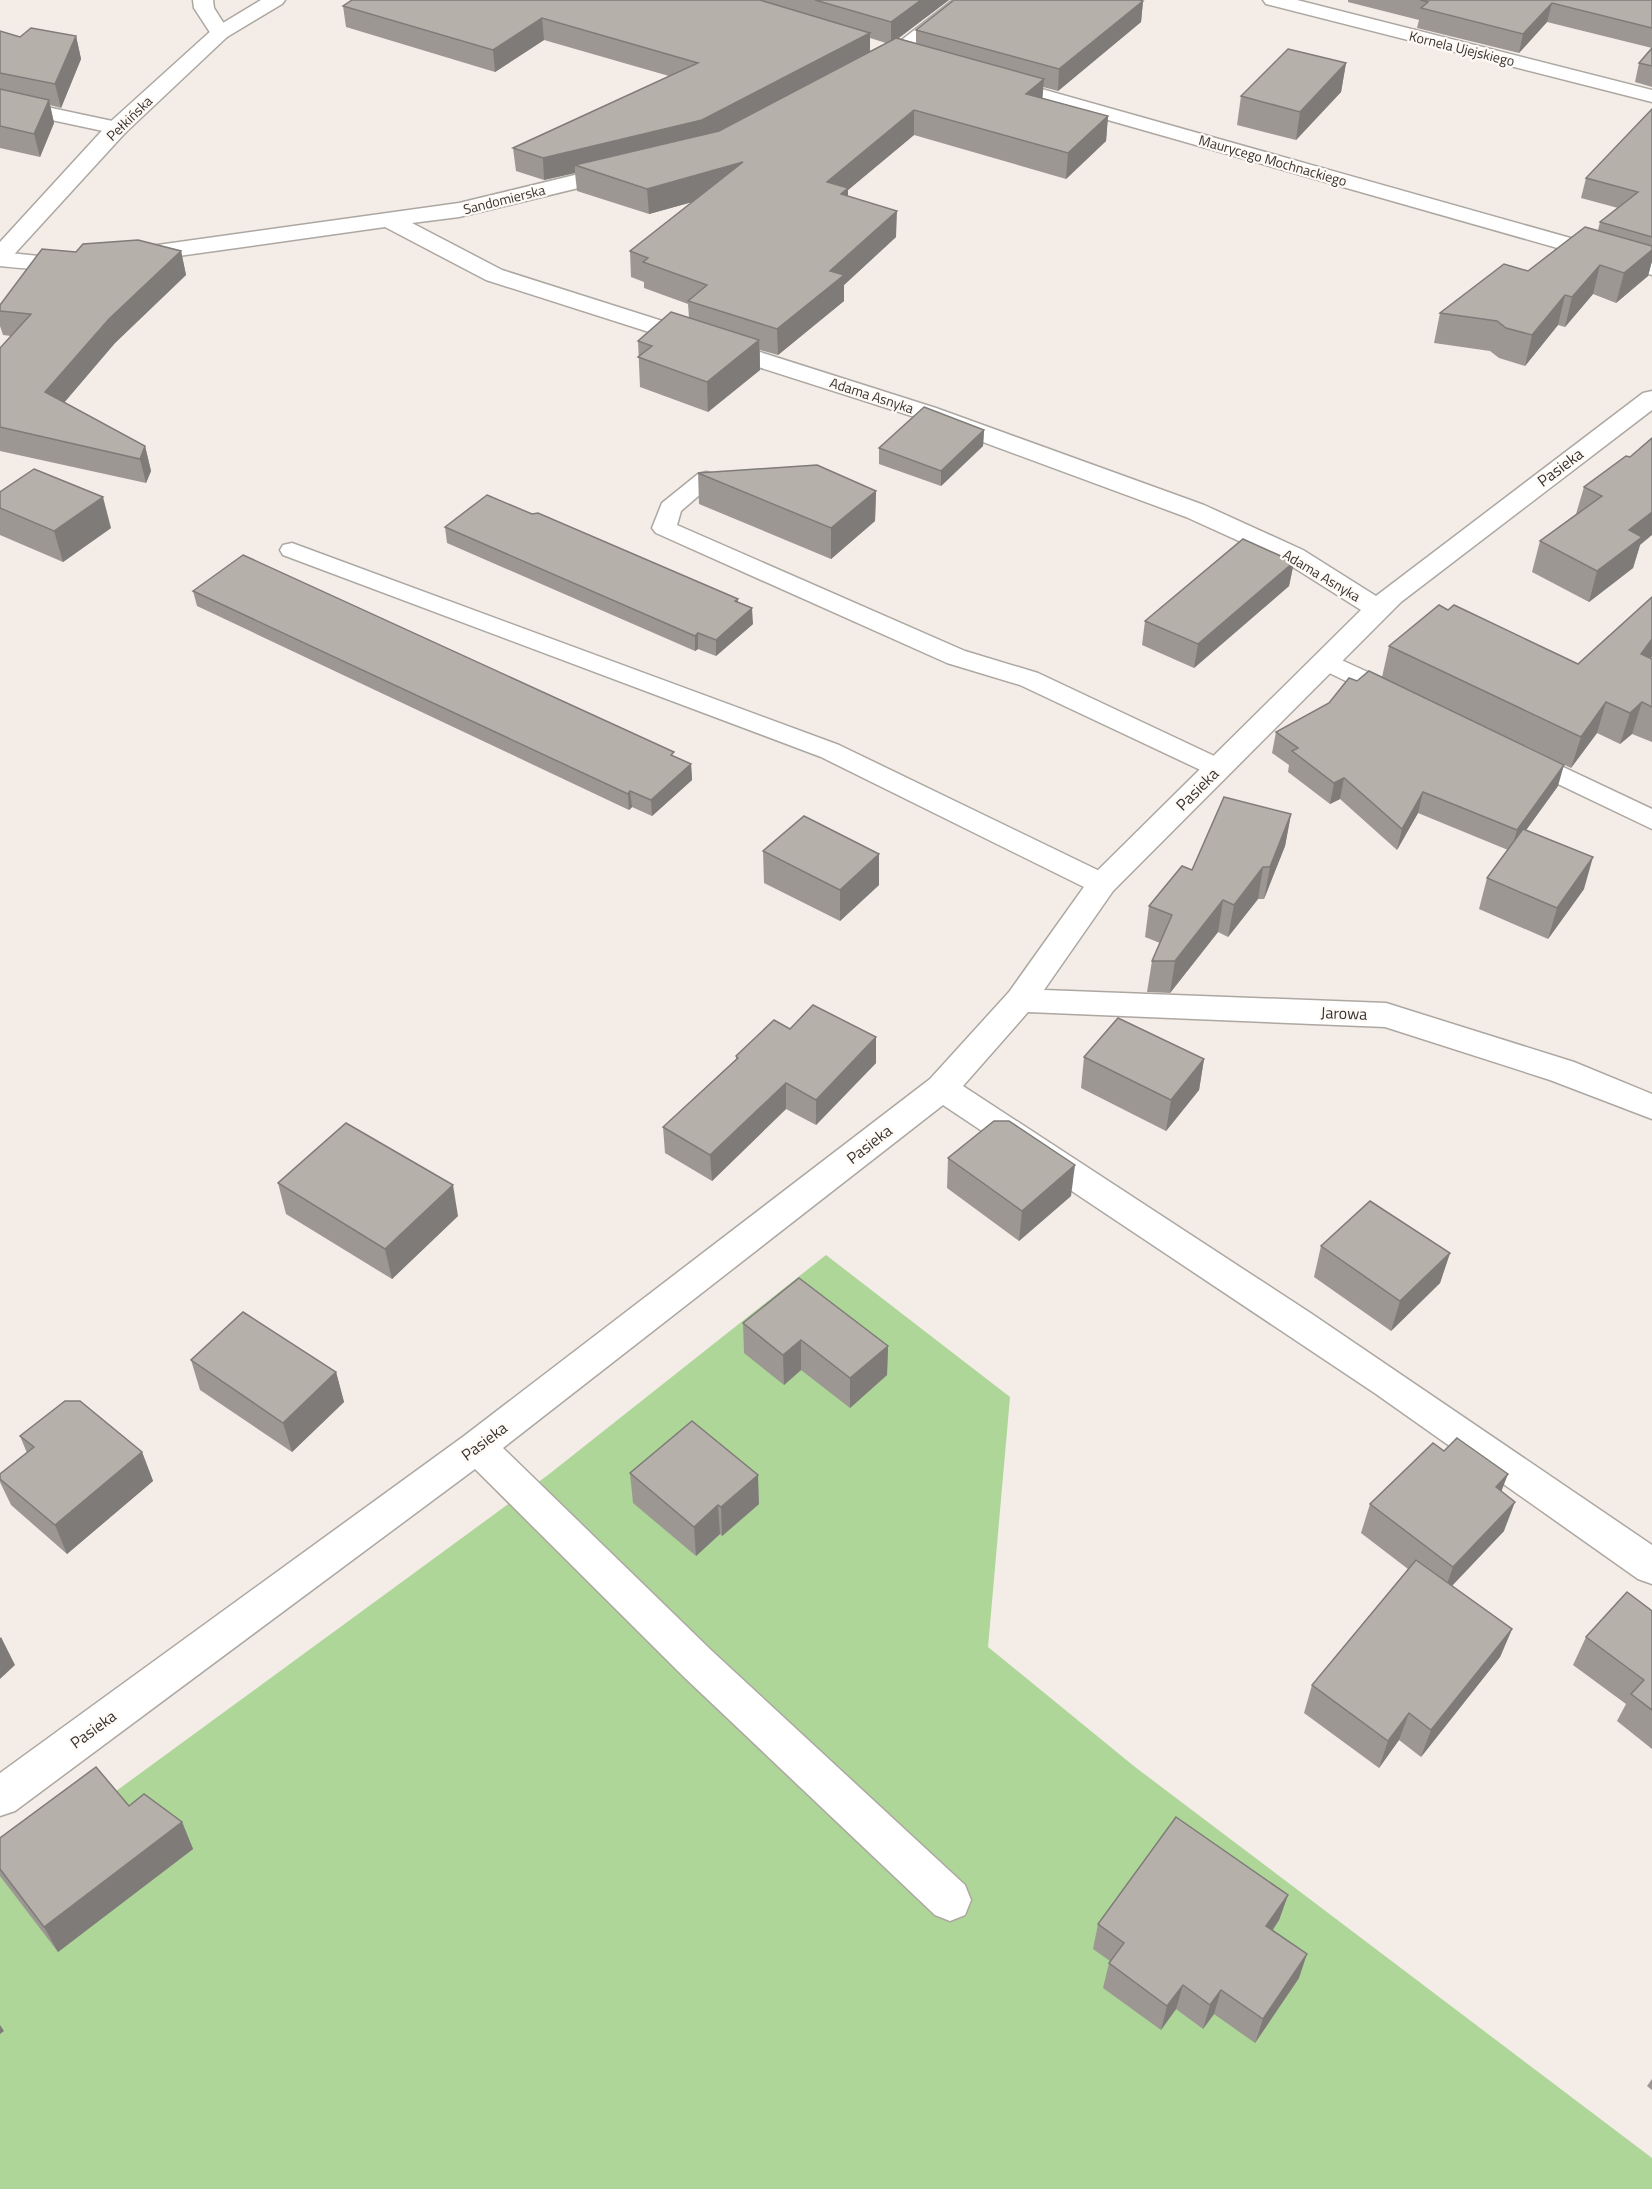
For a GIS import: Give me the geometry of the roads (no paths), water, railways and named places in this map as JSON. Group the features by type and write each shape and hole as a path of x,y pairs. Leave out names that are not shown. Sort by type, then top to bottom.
{"street":[{"path":"203,0 204,8 220,33"},
{"name":"Pełkińska","path":"0,257 117,128 220,33 275,0"},
{"path":"853,74 906,46 966,0"},
{"name":"Kornela Ujejskiego","path":"1273,0 1652,96"},
{"path":"893,52 916,59"},
{"name":"Maurycego Mochnackiego","path":"974,75 1652,268"},
{"path":"0,103 117,128"},
{"path":"0,114 27,109"},
{"name":"Sandomierska","path":"120,256 166,253 459,210 642,165"},
{"name":"Adama Asnyka","path":"389,220 495,274 927,413 1195,511 1294,556 1378,609"},
{"path":"0,257 39,263 97,258"},
{"name":"Pasieka","path":"0,1797 477,1447 942,1088 1020,1000 1102,884 1391,596 1652,398"},
{"name":"Jarowa","path":"1020,1000 1386,1015 1562,1071 1652,1107"},
{"path":"942,1088 1166,1234 1490,1452 1652,1567"},
{"path":"477,1447 698,1665 950,1900"}],"lane":[{"path":"871,46 893,52"},
{"path":"706,478 670,508 664,528 956,657 1029,679 1218,768"},
{"path":"292,550 830,751 1102,884"},
{"path":"1326,661 1420,707"},
{"path":"1505,748 1652,820"}]}
